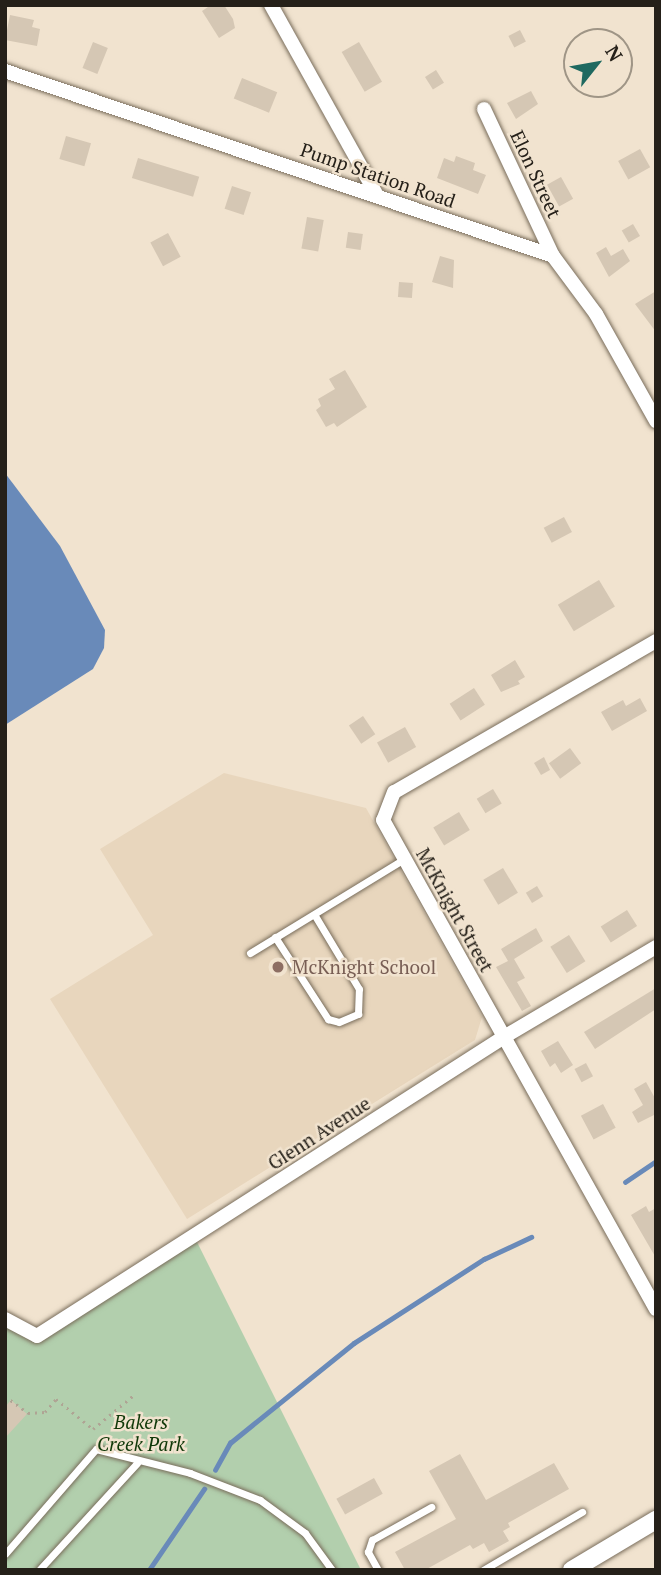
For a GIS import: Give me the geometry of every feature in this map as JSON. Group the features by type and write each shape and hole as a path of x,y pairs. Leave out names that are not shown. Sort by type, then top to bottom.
{"street":[{"path":"271,5 376,194"},
{"name":"Pump Station Road","path":"5,71 376,194 553,256"},
{"name":"Elon Street","path":"484,109 553,256"},
{"path":"553,256 596,314 656,421"},
{"name":"McKnight Street","path":"656,641 394,792 383,820 656,1309"},
{"name":"Glenn Avenue","path":"5,1318 37,1336 504,1037 656,947"},
{"path":"579,1568 656,1520"}],"lane":[{"path":"250,953 404,859"},
{"path":"275,937 328,1019 339,1022 358,1014 359,989 314,914"},
{"path":"5,1554 96,1449 137,1462 190,1473 260,1500 305,1534 332,1570"},
{"path":"39,1570 137,1462"},
{"path":"378,1570 368,1552 372,1540 431,1507"},
{"path":"483,1570 582,1512"}],"path":[{"path":"5,1396 28,1412 45,1412 56,1399 93,1429 135,1394"}],"shaded area":[{"name":"McKnight School","path":"224,773 366,808 482,1017 475,1040 187,1219 50,999 153,935 100,849"}],"green space":[{"name":"Bakers Creek Park","path":"194,1236 361,1570 5,1570 5,1319 37,1336"}],"water":[{"path":"5,473 60,546 105,630 104,648 93,669 5,725"}],"building":[{"path":"211,5 224,5 233,19 235,28 219,38 202,11"},
{"path":"10,15 34,20 32,27 40,29 37,46 5,40"},
{"path":"520,30 526,42 514,47 508,36"},
{"path":"93,42 108,48 97,74 83,68"},
{"path":"359,42 382,82 365,92 342,52"},
{"path":"436,70 444,83 433,90 425,77"},
{"path":"242,78 277,92 269,113 234,98"},
{"path":"531,91 538,104 516,119 507,103"},
{"path":"66,136 91,143 84,166 59,159"},
{"path":"640,149 650,167 628,179 618,161"},
{"path":"456,156 475,163 473,170 486,175 478,194 437,178 444,158 454,162"},
{"path":"138,158 199,177 193,197 132,178"},
{"path":"561,177 573,199 559,207 547,185"},
{"path":"232,186 251,192 244,215 225,209"},
{"path":"307,217 324,220 318,251 301,249"},
{"path":"633,224 640,236 629,243 622,230"},
{"path":"348,232 363,234 361,250 346,248"},
{"path":"168,233 181,257 163,266 150,242"},
{"path":"606,247 611,256 623,249 630,261 609,277 596,253"},
{"path":"440,256 454,260 453,288 432,282"},
{"path":"399,282 413,283 412,298 398,297"},
{"path":"656,291 656,332 635,304"},
{"path":"345,370 367,407 337,427 334,423 326,427 316,410 321,406 318,399 335,389 329,379"},
{"path":"564,517 572,532 552,543 544,528"},
{"path":"599,580 615,607 574,631 558,605"},
{"path":"515,660 525,677 518,681 520,684 501,692 491,675"},
{"path":"474,688 485,705 461,721 450,704"},
{"path":"640,698 647,711 612,731 601,712 623,700 626,706"},
{"path":"363,716 375,734 361,744 349,726"},
{"path":"405,727 416,747 388,763 377,743"},
{"path":"570,748 581,763 560,779 549,763"},
{"path":"544,757 550,770 541,775 534,763"},
{"path":"493,789 502,804 485,813 477,799"},
{"path":"459,812 470,830 444,845 433,827"},
{"path":"503,868 518,893 498,905 483,880"},
{"path":"537,886 543,896 532,903 526,893"},
{"path":"627,910 637,926 611,943 601,926"},
{"path":"536,928 543,941 514,959 525,978 517,982 531,1006 522,1011 496,967 508,961 501,949"},
{"path":"569,935 585,961 567,973 550,947"},
{"path":"656,988 656,1009 595,1049 584,1032"},
{"path":"558,1041 573,1065 561,1073 555,1063 550,1067 541,1051"},
{"path":"586,1063 593,1076 582,1082 575,1069"},
{"path":"646,1082 656,1100 656,1114 638,1123 632,1112 643,1105 634,1089"},
{"path":"603,1104 616,1128 594,1140 581,1116"},
{"path":"646,1206 649,1212 656,1208 656,1258 631,1215"},
{"path":"11,1400 27,1414 5,1438 5,1407"},
{"path":"460,1454 486,1500 554,1463 569,1489 508,1523 510,1527 503,1531 509,1541 489,1552 484,1543 473,1549 470,1545 425,1570 405,1570 395,1552 456,1519 429,1471"},
{"path":"374,1478 383,1494 345,1515 336,1499"}],"waterway":[{"path":"625,1182 656,1161"},
{"path":"215,1470 230,1443 354,1343 484,1259 531,1237"},
{"path":"149,1570 204,1489"}],"place":[{"name":"McKnight School","path":"278,967"}]}
